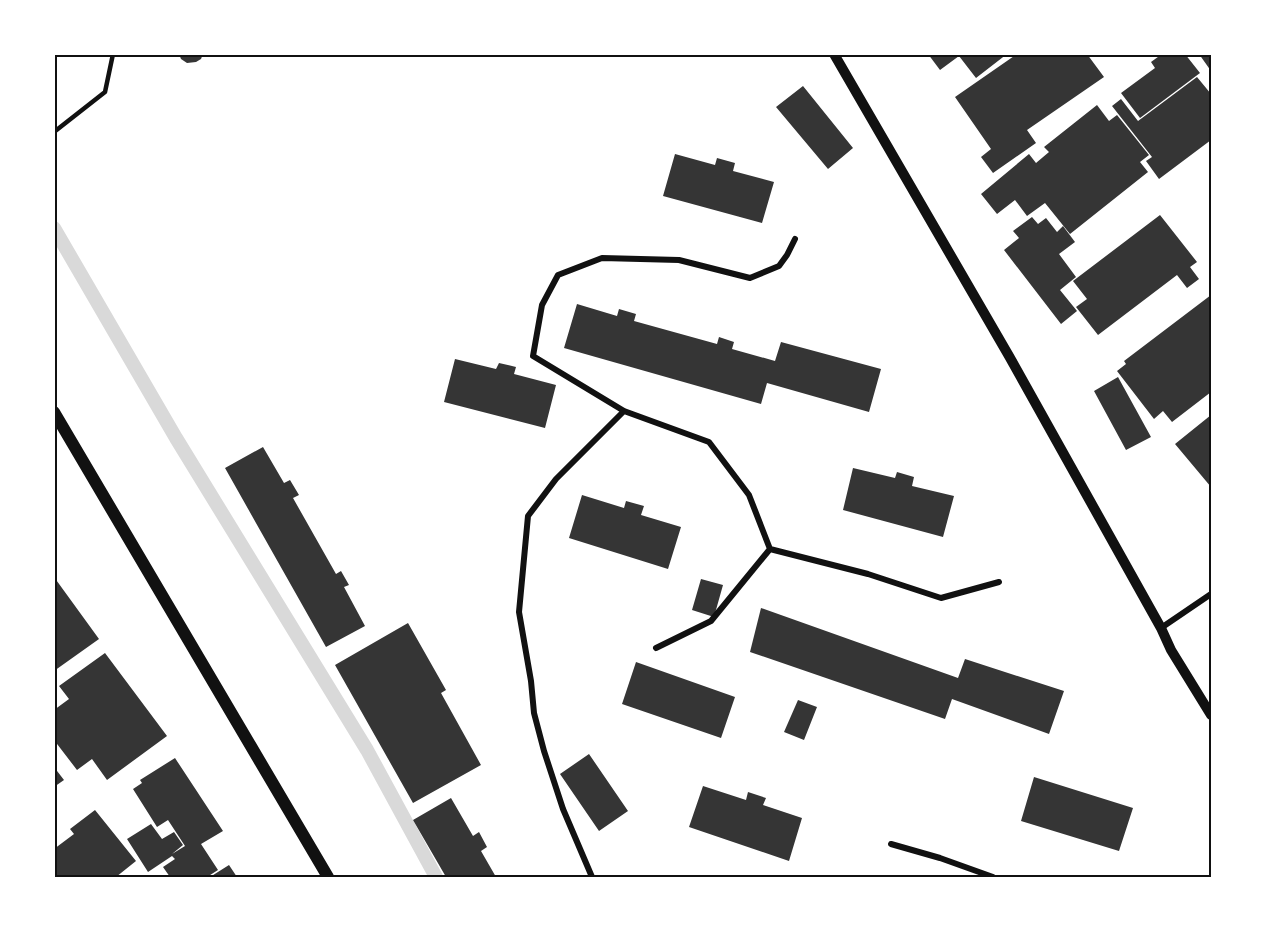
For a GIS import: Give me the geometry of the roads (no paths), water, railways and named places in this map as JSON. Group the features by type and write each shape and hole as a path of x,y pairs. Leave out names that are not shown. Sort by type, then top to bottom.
{"main road":[{"path":"54,412 328,877"}],"street":[{"path":"834,54 1009,356 1161,628 1171,650 1211,715"},
{"path":"770,549 749,495 709,442 624,411 533,356 542,305 558,275 602,258 679,260 750,278 779,266 788,255 795,239"},
{"path":"592,877 563,809 544,751 534,713 519,612 528,516 556,479 624,411"},
{"path":"770,549 868,574 941,598 999,582"},
{"path":"656,648 711,621 770,549"},
{"path":"1161,628 1211,594"},
{"path":"891,844 993,877"}],"lane":[{"path":"54,124 56,131 105,92 113,54"}],"waterway":[{"path":"54,228 176,438 367,750 436,877"}]}
